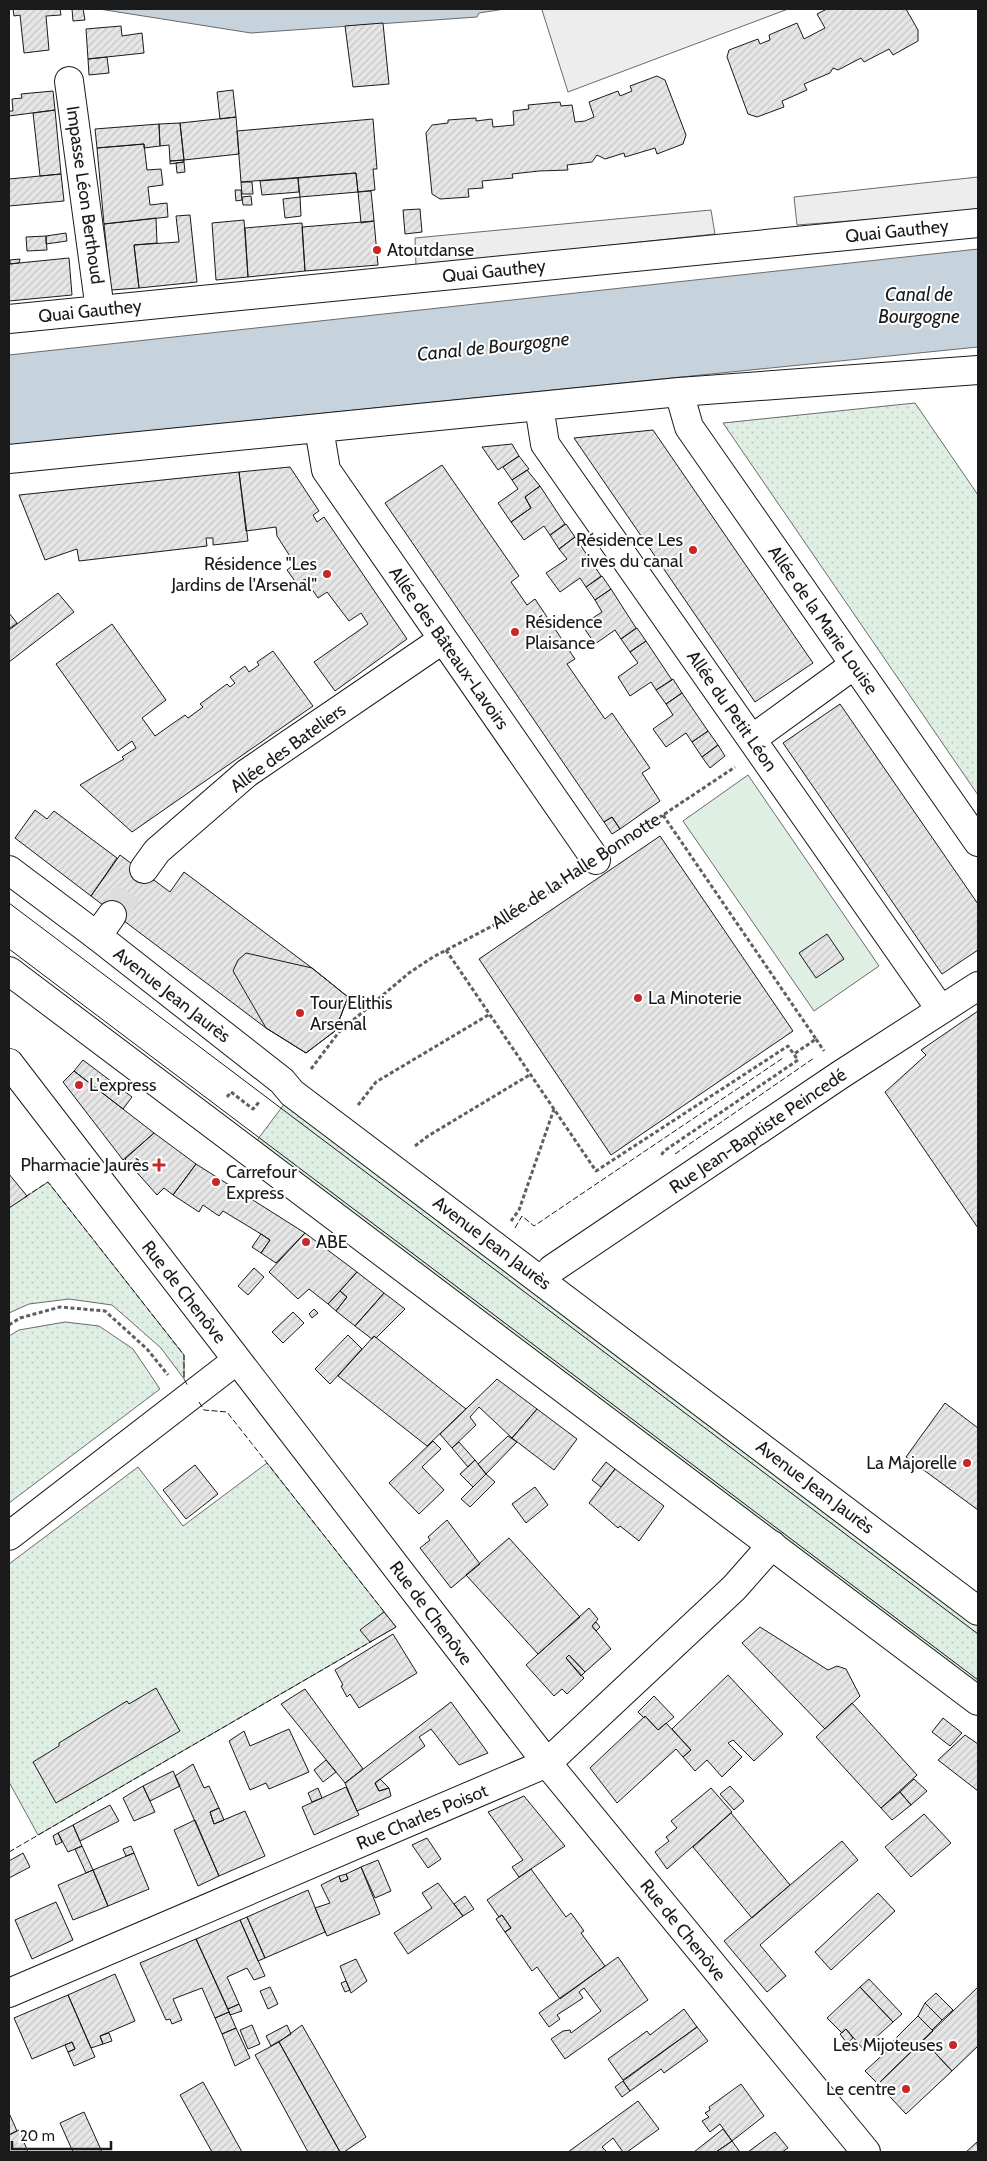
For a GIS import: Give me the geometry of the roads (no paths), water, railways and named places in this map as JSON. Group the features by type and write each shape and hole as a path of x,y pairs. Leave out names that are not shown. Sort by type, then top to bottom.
{"street":[{"name":"Impasse Léon Berthoud","path":"69,81 100,310"},
{"name":"Quai Gauthey","path":"9,318 978,223"},
{"path":"9,459 680,392 978,370"},
{"name":"Allée de la Marie Louise","path":"680,392 689,427 978,842"},
{"name":"Allée du Petit Léon","path":"539,406 545,444 941,1010"},
{"name":"Allée des Bâteaux-Lavoirs","path":"319,428 326,470 596,860"},
{"name":"Allée des Bateliers","path":"144,869 157,851 247,774 442,640"},
{"path":"752,739 854,665"},
{"name":"Avenue Jean Jaurès","path":"9,870 104,926 292,1082 292,1093 978,1611"},
{"path":"9,972 978,1701"},
{"name":"Rue Jean-Baptiste Peincedé","path":"542,1281 552,1270 840,1075 978,986"},
{"name":"Rue de Chenôve","path":"9,1063 547,1764 866,2152"},
{"path":"9,1536 237,1360"},
{"name":"Rue Charles Poisot","path":"9,1993 547,1764 734,1588 772,1545"}],"water":[{"path":"99,9 505,9 479,13 477,17 251,33"},
{"name":"Canal de Bourgogne","path":"978,249 978,347 9,445 9,355"}],"tunnel":[{"path":"112,915 144,869"}],"tram line":[{"path":"9,903 978,1634"},
{"path":"9,949 978,1680"}],"place":[{"name":"Atoutdanse","path":"377,250"},
{"name":"Résidence Les rives du canal","path":"693,550"},
{"name":"Résidence \"Les Jardins de l'Arsenal\"","path":"327,574"},
{"name":"Résidence Plaisance","path":"515,632"},
{"name":"La Minoterie","path":"638,998"},
{"name":"Tour Elithis Arsenal","path":"300,1013"},
{"name":"L'express","path":"79,1085"},
{"name":"Pharmacie Jaurès","path":"159,1165"},
{"name":"Carrefour Express","path":"216,1182"},
{"name":"ABE","path":"306,1242"},
{"name":"La Majorelle","path":"967,1463"},
{"name":"Les Mijoteuses","path":"953,2045"},
{"name":"Le centre","path":"906,2089"}]}
